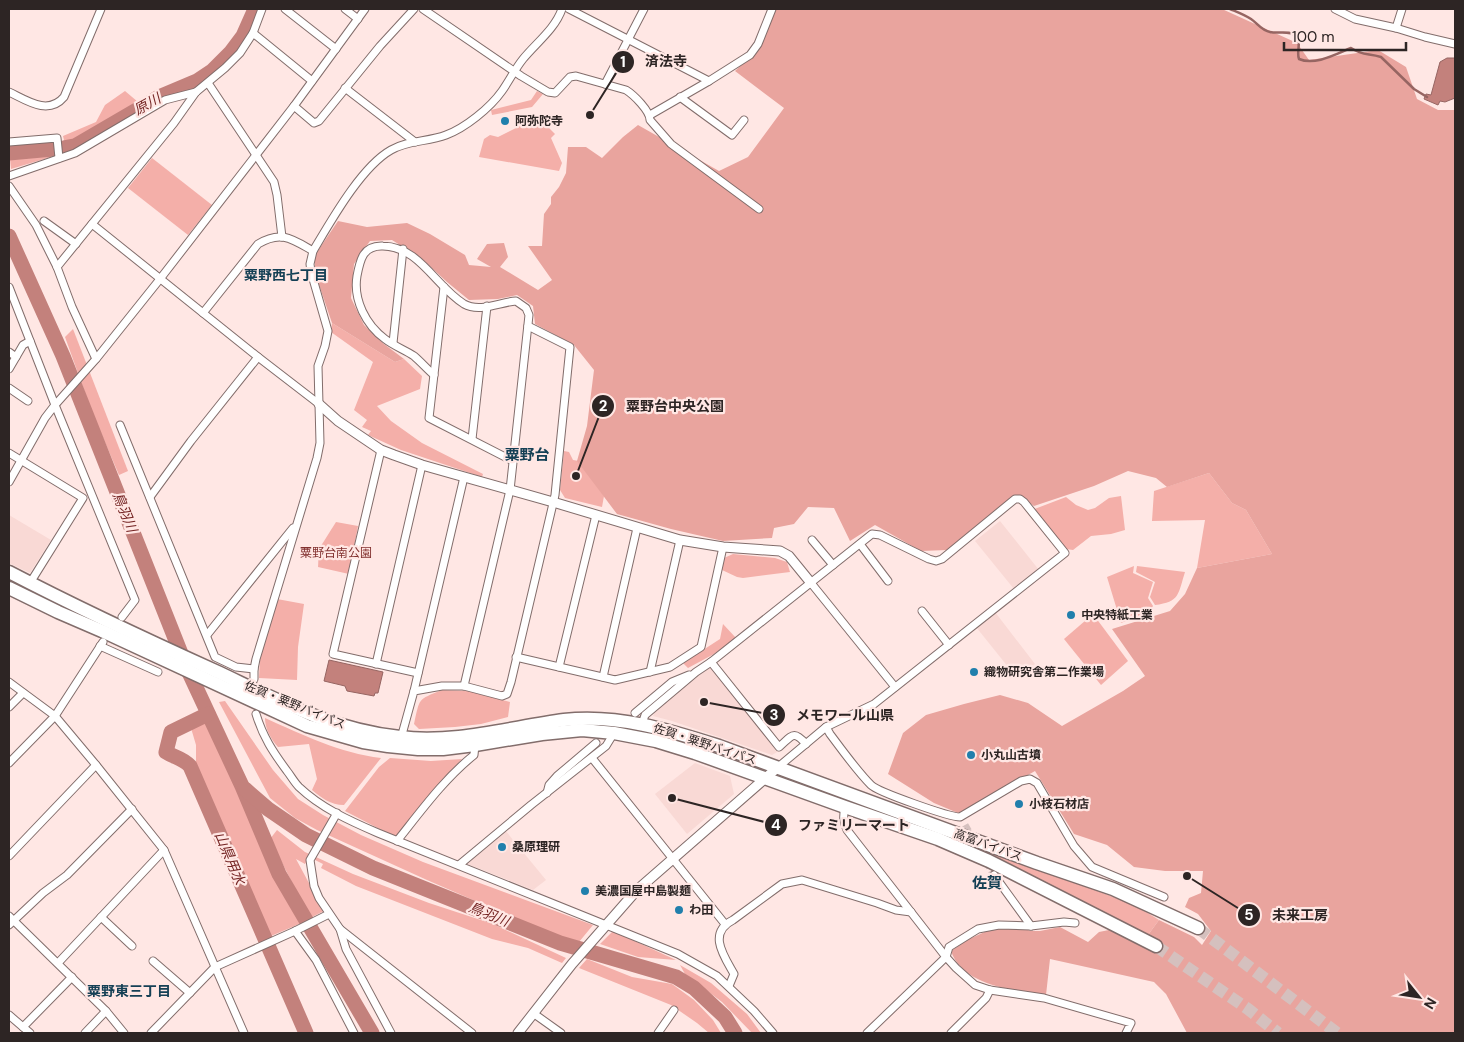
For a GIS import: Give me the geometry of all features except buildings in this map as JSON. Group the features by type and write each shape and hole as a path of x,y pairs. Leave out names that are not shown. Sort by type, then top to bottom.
{"highway":[{"name":"佐賀・粟野バイパス","path":"9,572 150,641 331,723 401,738 432,739 566,720 638,718 777,768"},
{"name":"佐賀・粟野バイパス","path":"9,588 307,726 363,742 418,749 443,748 582,730 614,733 656,741 767,778"},
{"name":"高富バイパス","path":"777,768 1113,890 1198,928"},
{"name":"高富バイパス","path":"767,778 938,839 989,861 1156,946"}],"street":[{"path":"9,92 37,105 48,106 59,102 64,96 102,9"},
{"path":"57,267 174,123 196,92 240,53 252,33 262,9"},
{"path":"285,9 336,48"},
{"path":"345,9 358,19"},
{"path":"9,482 45,418 160,279 294,106 365,9"},
{"path":"294,106 314,122 319,121 380,46 414,9"},
{"path":"423,9 548,92 555,93 570,77 576,76 632,93 650,115 650,120 671,144 759,209"},
{"path":"254,678 254,669 320,443 318,366 328,330 310,272 313,251 364,173 376,161 392,150 415,142 445,136 461,128 484,110 501,92 522,60 559,17 562,9"},
{"path":"569,9 709,81"},
{"path":"605,84 644,9"},
{"path":"650,115 750,55 758,44 772,9"},
{"path":"1335,9 1356,19 1455,44"},
{"path":"1396,28 1402,9"},
{"path":"252,33 312,81"},
{"path":"208,83 274,182 282,237"},
{"path":"345,88 415,142"},
{"path":"9,176 59,155 75,152 165,100 196,92"},
{"path":"680,97 732,135 744,120"},
{"path":"9,142 57,138 59,155"},
{"path":"9,186 36,225 57,267 94,361"},
{"path":"44,221 76,244"},
{"path":"92,224 338,421 381,450 422,465 680,540 723,547 780,551 785,553 895,687"},
{"path":"204,313 258,244 266,240 282,237 292,239 313,251"},
{"path":"434,375 414,356 384,338 366,320 359,305 356,282 360,260 368,249 376,245 392,246 414,257 444,287 465,304 476,308 516,301 526,308 529,315 510,490 464,686"},
{"path":"393,343 403,250"},
{"path":"444,287 429,418 513,461"},
{"path":"9,288 135,600 122,617"},
{"path":"472,439 487,306"},
{"path":"414,691 442,686 464,686 502,696 507,694 511,682 553,502 570,347 528,326"},
{"path":"9,369 23,346 30,341"},
{"path":"9,352 16,357"},
{"path":"150,497 191,441 258,357"},
{"path":"9,388 28,401"},
{"path":"120,425 215,657 236,668 254,669"},
{"path":"381,450 333,654 418,674"},
{"path":"9,453 83,498 94,500"},
{"path":"376,664 422,465"},
{"path":"401,738 414,691 464,477"},
{"path":"30,583 83,498"},
{"path":"518,1033 572,964 605,926 636,891 672,859 826,727 874,704 1065,553 1020,499 1015,499 942,559 936,561 876,534 872,534 696,672 645,715 638,718"},
{"path":"560,667 596,515"},
{"path":"207,635 297,523"},
{"path":"603,677 637,528"},
{"path":"650,672 680,540"},
{"path":"812,540 833,565"},
{"path":"860,544 888,581"},
{"path":"516,657 615,680 670,667 701,647 723,547"},
{"path":"922,611 949,645"},
{"path":"9,763 55,716 102,644 158,672"},
{"path":"711,662 779,746 796,734 806,744"},
{"path":"638,718 672,682 696,672"},
{"path":"9,682 55,716 164,850 244,1033"},
{"path":"9,707 23,693"},
{"path":"256,714 272,752 298,786 336,816 678,954 711,972 728,986 773,1033"},
{"path":"826,727 872,786 925,808 954,817 960,817 1021,781 1030,779 1037,783 1074,846 1092,867 1164,897"},
{"path":"459,865 592,758 606,746 614,733"},
{"path":"547,793 549,785 557,776 596,743"},
{"path":"397,841 438,791 474,755 475,745"},
{"path":"592,758 725,924"},
{"path":"9,856 96,765"},
{"path":"845,807 843,816 847,830 946,957 975,985 990,990 1044,998 1131,1023 1126,1033"},
{"path":"124,1033 106,1011 58,963 10,921 67,875 132,809"},
{"path":"336,816 310,860 314,886 327,915 340,929 472,1033"},
{"path":"960,817 965,825"},
{"path":"58,963 164,850"},
{"path":"994,875 1031,926"},
{"path":"728,986 734,974 721,951 718,937 725,924 782,884 802,880 896,910 911,912"},
{"path":"151,1033 215,968 327,915"},
{"path":"101,917 132,946"},
{"path":"867,1033 946,957 949,947 978,929 999,925 1031,926 1064,922 1074,924"},
{"path":"340,929 346,949 391,1033"},
{"path":"298,930 354,1033"},
{"path":"153,961 190,993"},
{"path":"23,1027 72,977"},
{"path":"951,1033 986,998 990,990"},
{"path":"658,1033 674,1010"},
{"path":"85,1033 106,1011"},
{"path":"533,1013 561,1033"},
{"path":"9,1015 30,1033"}],"shaded area":[{"path":"775,9 1222,9 1297,43 1309,60 1378,50 1406,67 1417,99 1438,110 1455,110 1455,1033 1187,1033 1166,994 1154,982 1050,959 1046,995 1005,989 991,985 967,972 957,963 951,951 967,940 989,930 1020,927 1031,931 1040,931 1060,927 1088,942 1099,932 1109,930 1127,938 1148,935 1159,920 1194,937 1202,945 1211,931 1198,914 1185,907 1189,898 1201,893 1203,871 1165,871 1134,867 1107,845 1074,834 1035,771 958,813 934,803 888,774 903,733 926,715 1000,695 1028,703 1062,726 1145,676 1112,629 1170,611 1185,594 1197,568 1272,554 1246,510 1232,503 1209,473 1167,487 1156,478 1128,471 1094,486 1034,506 1021,497 966,540 947,550 921,551 875,525 850,541 834,508 808,507 794,524 774,528 772,538 723,541 617,514 577,461 587,426 594,370 574,345 535,324 533,306 517,295 498,299 469,300 422,259 392,240 370,241 354,264 351,298 364,325 384,344 404,359 395,362 332,323 315,273 315,255 338,221 367,227 407,223 465,255 469,265 491,267 477,259 487,244 504,243 508,257 500,267 538,290 552,280 528,246 542,246 544,214 551,204 551,197 566,173 568,147 586,147 602,158 638,125 719,171 748,157 784,108 735,71 756,51"},
{"path":"1447,58 1455,58 1455,98 1445,102 1440,101 1438,105 1424,99 1426,94 1431,95 1440,62"},
{"path":"9,515 51,540 30,573 9,563"},
{"path":"1000,521 1039,570 1014,589 975,541"},
{"path":"995,612 1035,664 1017,678 976,627"},
{"path":"329,660 383,672 378,693 375,693 374,696 347,691 345,686 324,681"},
{"path":"709,667 716,670 779,751 772,755 653,716 655,711"},
{"path":"695,763 730,776 734,794 687,834 655,794"},
{"name":"桑原理研","path":"505,830 546,880 533,890 465,863"}],"green space":[{"path":"125,91 138,102 84,135 65,144 63,136 96,122 105,105"},
{"path":"537,91 543,94 532,107 492,115 491,110 531,100"},
{"path":"538,117 555,134 551,138 562,163 559,171 479,157 484,139 490,135 498,137"},
{"path":"53,153 51,157 11,169 10,159"},
{"path":"152,158 212,205 188,235 128,188"},
{"path":"332,323 395,362 404,359 422,376 420,389 377,406 391,421 422,443 483,474 482,477 401,450 368,435 371,431 362,427 367,420 354,410 373,362 331,332"},
{"path":"73,329 128,471 119,475 92,412 65,337"},
{"path":"564,451 569,452 573,460 579,461 604,496 602,507 565,498 560,490"},
{"path":"1209,473 1232,503 1246,510 1272,554 1197,568 1205,520 1152,521 1154,491"},
{"path":"1121,496 1125,530 1111,534 1091,536 1073,550 1066,549 1032,510 1066,497 1076,505 1088,510 1095,508 1109,498"},
{"name":"粟野台南公園","path":"336,522 358,526 349,574 318,567 319,549"},
{"path":"733,554 775,558 787,562 790,572 743,578 737,577 722,570 724,558"},
{"path":"1134,566 1133,573 1153,582 1148,598 1153,606 1149,612 1121,623 1107,577"},
{"path":"1137,566 1185,572 1177,596 1169,602 1155,605 1150,597 1155,582 1136,572"},
{"path":"277,599 304,604 298,647 297,680 259,678 260,658"},
{"path":"1093,614 1128,661 1101,685 1064,639"},
{"path":"723,624 736,638 714,654 688,668 683,663 720,639"},
{"path":"442,690 469,691 510,702 508,717 481,724 419,729 414,724 419,704 424,698"},
{"path":"225,701 273,770 298,799 323,815 361,835 423,862 593,925 579,942 563,939 427,880 317,830 295,818 270,798 219,702"},
{"path":"265,718 336,748 381,758 344,805 330,802 312,790 317,779 309,744 278,747 269,734"},
{"path":"204,722 231,766 264,842 304,922 271,936 196,770 196,745 191,728"},
{"path":"390,758 431,761 462,759 395,837 345,811 379,767"},
{"path":"277,830 305,852 353,874 429,903 493,924 566,958 562,963 528,948 492,939 356,886 321,868 323,864 309,857 305,864 296,859 324,911 310,918 270,839"},
{"path":"982,848 1135,905 1159,920 1148,935 980,852"},
{"path":"613,931 676,960 638,957 600,944"},
{"path":"587,959 632,977 672,984 694,1000 713,1020 721,1033 709,1033 671,1005 579,968"},
{"path":"680,965 711,983 747,1014 761,1033 752,1033 722,1002 685,974"}],"waterway":[{"name":"原川","path":"9,153 75,146 159,97 197,81 212,71 231,52 243,36 255,9"},
{"path":"1230,9 1249,18 1262,29 1291,33 1296,36 1299,41 1299,59 1305,61 1319,60 1351,48 1355,51 1381,57 1414,89 1427,97"},
{"name":"鳥羽川","path":"9,236 63,356 186,666 242,786 279,874 372,1033"},
{"name":"山県用水","path":"208,714 171,732 166,752 190,766 306,1033"},
{"name":"鳥羽川","path":"245,789 268,809 306,835 373,868 560,943 676,977 694,988 725,1017 735,1033"}],"tunnel":[{"path":"965,825 994,875"},
{"path":"1198,928 1337,1033"},
{"path":"1156,946 1248,1009 1278,1033"}],"place":[{"name":"済法寺","path":"590,115"},
{"name":"阿弥陀寺","path":"505,121"},
{"name":"粟野台中央公園","path":"576,476"},
{"name":"中央特紙工業","path":"1071,615"},
{"name":"織物研究舎第二作業場","path":"974,672"},
{"name":"メモワール山県","path":"704,702"},
{"name":"小丸山古墳","path":"971,755"},
{"name":"ファミリーマート","path":"672,798"},
{"name":"小枝石材店","path":"1019,804"},
{"name":"桑原理研","path":"502,847"},
{"name":"未来工房","path":"1187,876"},
{"name":"美濃国屋中島製麺","path":"585,891"},
{"name":"わ田","path":"679,910"}],"district":[{"name":"粟野西七丁目","path":"286,275"},
{"name":"粟野台","path":"527,455"},
{"name":"佐賀","path":"987,883"},
{"name":"粟野東三丁目","path":"129,991"}]}
